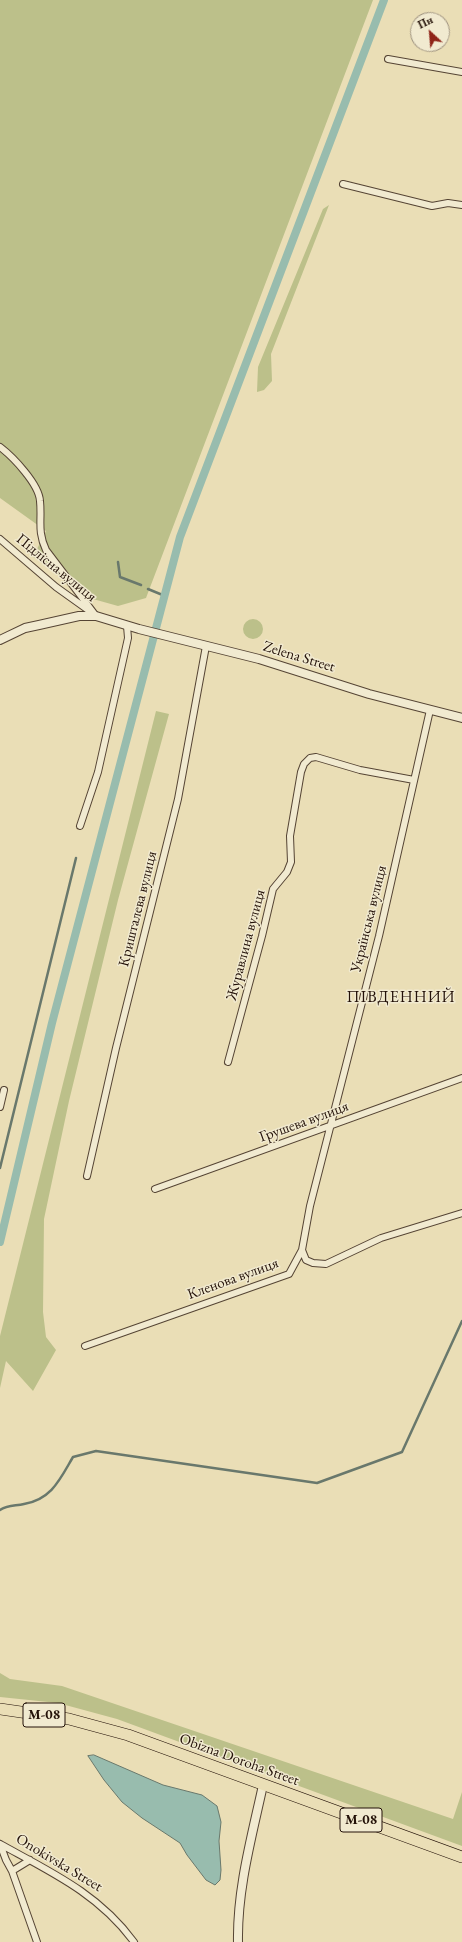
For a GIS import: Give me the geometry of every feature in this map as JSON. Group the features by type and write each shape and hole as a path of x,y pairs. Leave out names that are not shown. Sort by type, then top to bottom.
{"highway":[{"name":"Obizna Doroha Street","path":"0,1709 87,1723 128,1735 462,1857"}],"street":[{"path":"388,59 462,72"},
{"path":"343,184 432,206 448,203 462,205"},
{"path":"0,447 8,453 30,480 40,499 40,538 46,550 96,616"},
{"name":"Підлісна вулиця","path":"0,539 56,587 96,616"},
{"name":"Zelena Street","path":"0,640 25,628 79,616 96,616 138,629 259,659 369,694 462,718"},
{"path":"80,826 98,772 128,638 127,626"},
{"name":"Кришталева вулиця","path":"87,1176 116,1048 178,799 206,646"},
{"name":"Українська вулиця","path":"302,1250 310,1206 379,936 430,710"},
{"name":"Журавлина вулиця","path":"228,1062 273,889 286,872 291,862 290,836 299,782 304,764 310,758 316,757 360,770 414,780"},
{"name":"Грушева вулиця","path":"155,1190 462,1078"},
{"path":"0,1107 4,1090"},
{"path":"302,1250 306,1260 313,1263 326,1264 381,1238 462,1213"},
{"name":"Кленова вулиця","path":"85,1346 289,1274 302,1250"},
{"path":"238,1942 238,1917 244,1874 263,1785"},
{"path":"0,1844 12,1871 37,1942"},
{"name":"Onokivska Street","path":"0,1844 30,1860 94,1899 115,1918 134,1942"},
{"path":"12,1871 30,1860"}],"green space":[{"path":"0,0 373,0 146,598 118,606 93,599 33,557 46,531 0,498"},
{"path":"329,205 271,354 272,381 264,390 257,392 258,367 323,209"},
{"path":"249,619 257,619 263,625 263,633 257,639 249,639 243,633 243,625"},
{"path":"156,711 169,714 118,900 69,1101 44,1219 43,1312 46,1337 56,1350 33,1391 6,1361 0,1388 0,1336"},
{"path":"0,1673 10,1679 62,1686 453,1819 462,1792 462,1846 117,1719 58,1703 0,1697"}],"shaded area":[{"path":"94,1755 163,1785 202,1795 217,1806 221,1822 219,1841 221,1870 220,1880 215,1885 206,1880 180,1843 142,1818 122,1802 104,1780 88,1756"}],"waterway":[{"path":"0,1242 52,1023 180,537 384,0"},
{"path":"118,562 120,577 141,585"},
{"path":"148,589 165,596"},
{"path":"0,1168 76,858"},
{"path":"0,1510 8,1506 24,1504 42,1498 54,1487 73,1457 96,1451 317,1483 402,1452 462,1321"}],"district":[{"name":"ПІВДЕННИЙ","path":"401,998"}]}
